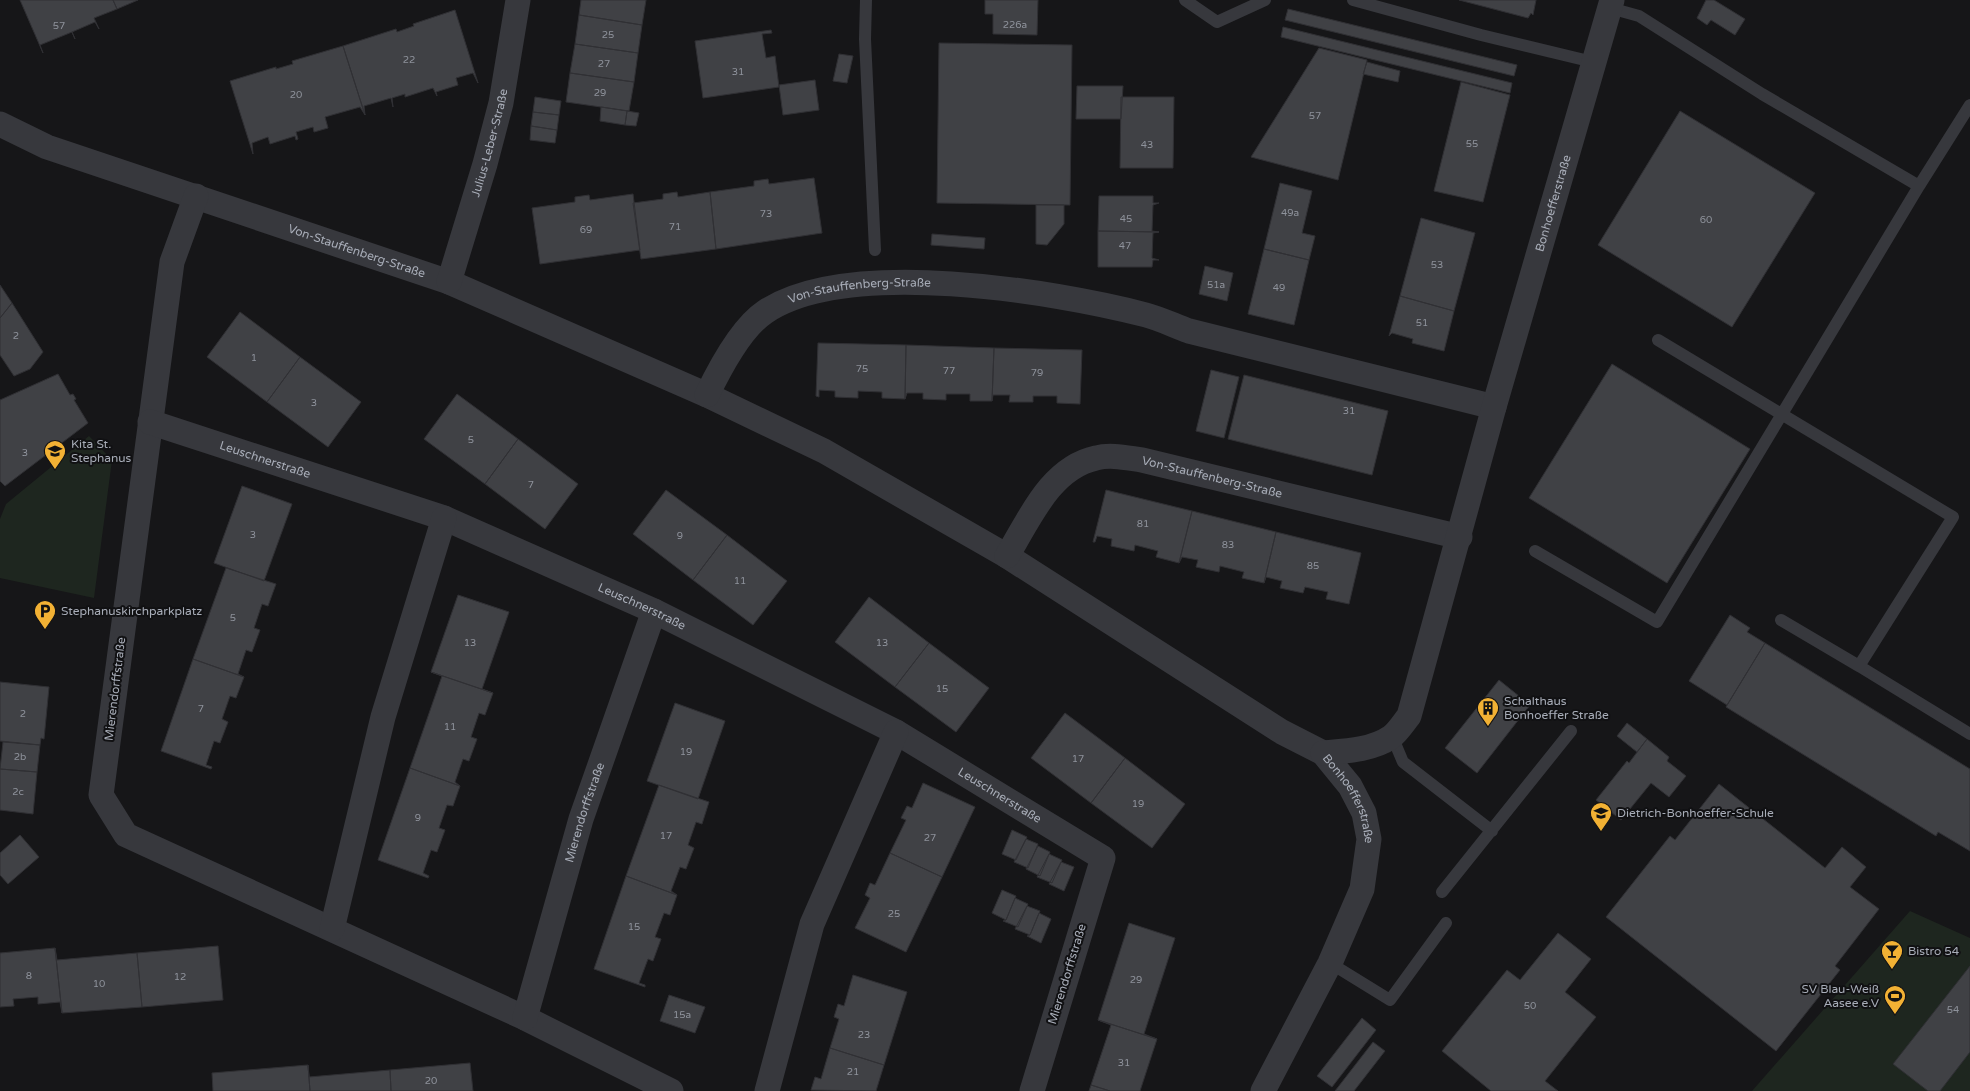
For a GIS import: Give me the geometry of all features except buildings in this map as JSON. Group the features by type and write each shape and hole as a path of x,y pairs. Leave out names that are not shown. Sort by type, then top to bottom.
{"street":[{"name":"Julius-Leber-Straße","path":"449,282 485,164 501,103 518,0"},
{"name":"Bonhoefferstraße","path":"1324,753 1355,750 1392,736 1409,716 1494,407 1611,4"},
{"name":"Von-Stauffenberg-Straße","path":"0,124 47,147 449,282 707,395 824,451 1007,556 1282,732 1324,753"},
{"name":"Mierendorffstraße","path":"196,196 172,262 101,795 126,835 525,1018 671,1091"},
{"name":"Von-Stauffenberg-Straße","path":"707,395 722,365 742,337 763,314 784,301 813,291 850,286 918,282 1000,288 1066,298 1148,316 1189,331 1494,407"},
{"name":"Leuschnerstraße","path":"150,422 444,518 654,611 896,732 1103,858"},
{"name":"Von-Stauffenberg-Straße","path":"1007,556 1040,501 1059,477 1087,461 1113,456 1142,460 1460,536"},
{"path":"332,929 383,717 444,518"},
{"name":"Mierendorffstraße","path":"525,1018 581,819 654,611"},
{"path":"767,1091 812,924 896,732"},
{"name":"Bonhoefferstraße","path":"1263,1091 1330,963 1362,889 1369,839 1364,813 1350,786 1324,753"},
{"name":"Mierendorffstraße","path":"1032,1091 1103,858"}],"lane":[{"path":"866,0 865,39 875,250"},
{"path":"1185,0 1217,22 1265,0"},
{"path":"1353,0 1593,62"},
{"path":"1611,4 1639,16 1762,94 1919,186"},
{"path":"1535,551 1657,622 1781,413 1970,105"},
{"path":"1658,340 1953,517 1859,666"},
{"path":"1781,620 1970,734"},
{"path":"1442,892 1571,731"},
{"path":"1392,736 1403,762 1492,831"},
{"path":"1330,963 1390,1000 1446,923"}],"shaded area":[{"path":"89,436 112,460 94,598 0,578 0,519 6,504"},
{"name":"SV Blau-Weiß Aasee e.V","path":"1910,911 1970,938 1970,1091 1752,1091"}],"place":[{"name":"Kita St. Stephanus","path":"55,470"},
{"name":"Stephanuskirchparkplatz","path":"45,630"},
{"name":"Schalthaus Bonhoeffer Straße","path":"1488,727"},
{"name":"Dietrich-Bonhoeffer-Schule","path":"1601,832"},
{"name":"Bistro 54","path":"1892,970"},
{"name":"SV Blau-Weiß Aasee e.V","path":"1895,1015"}]}
